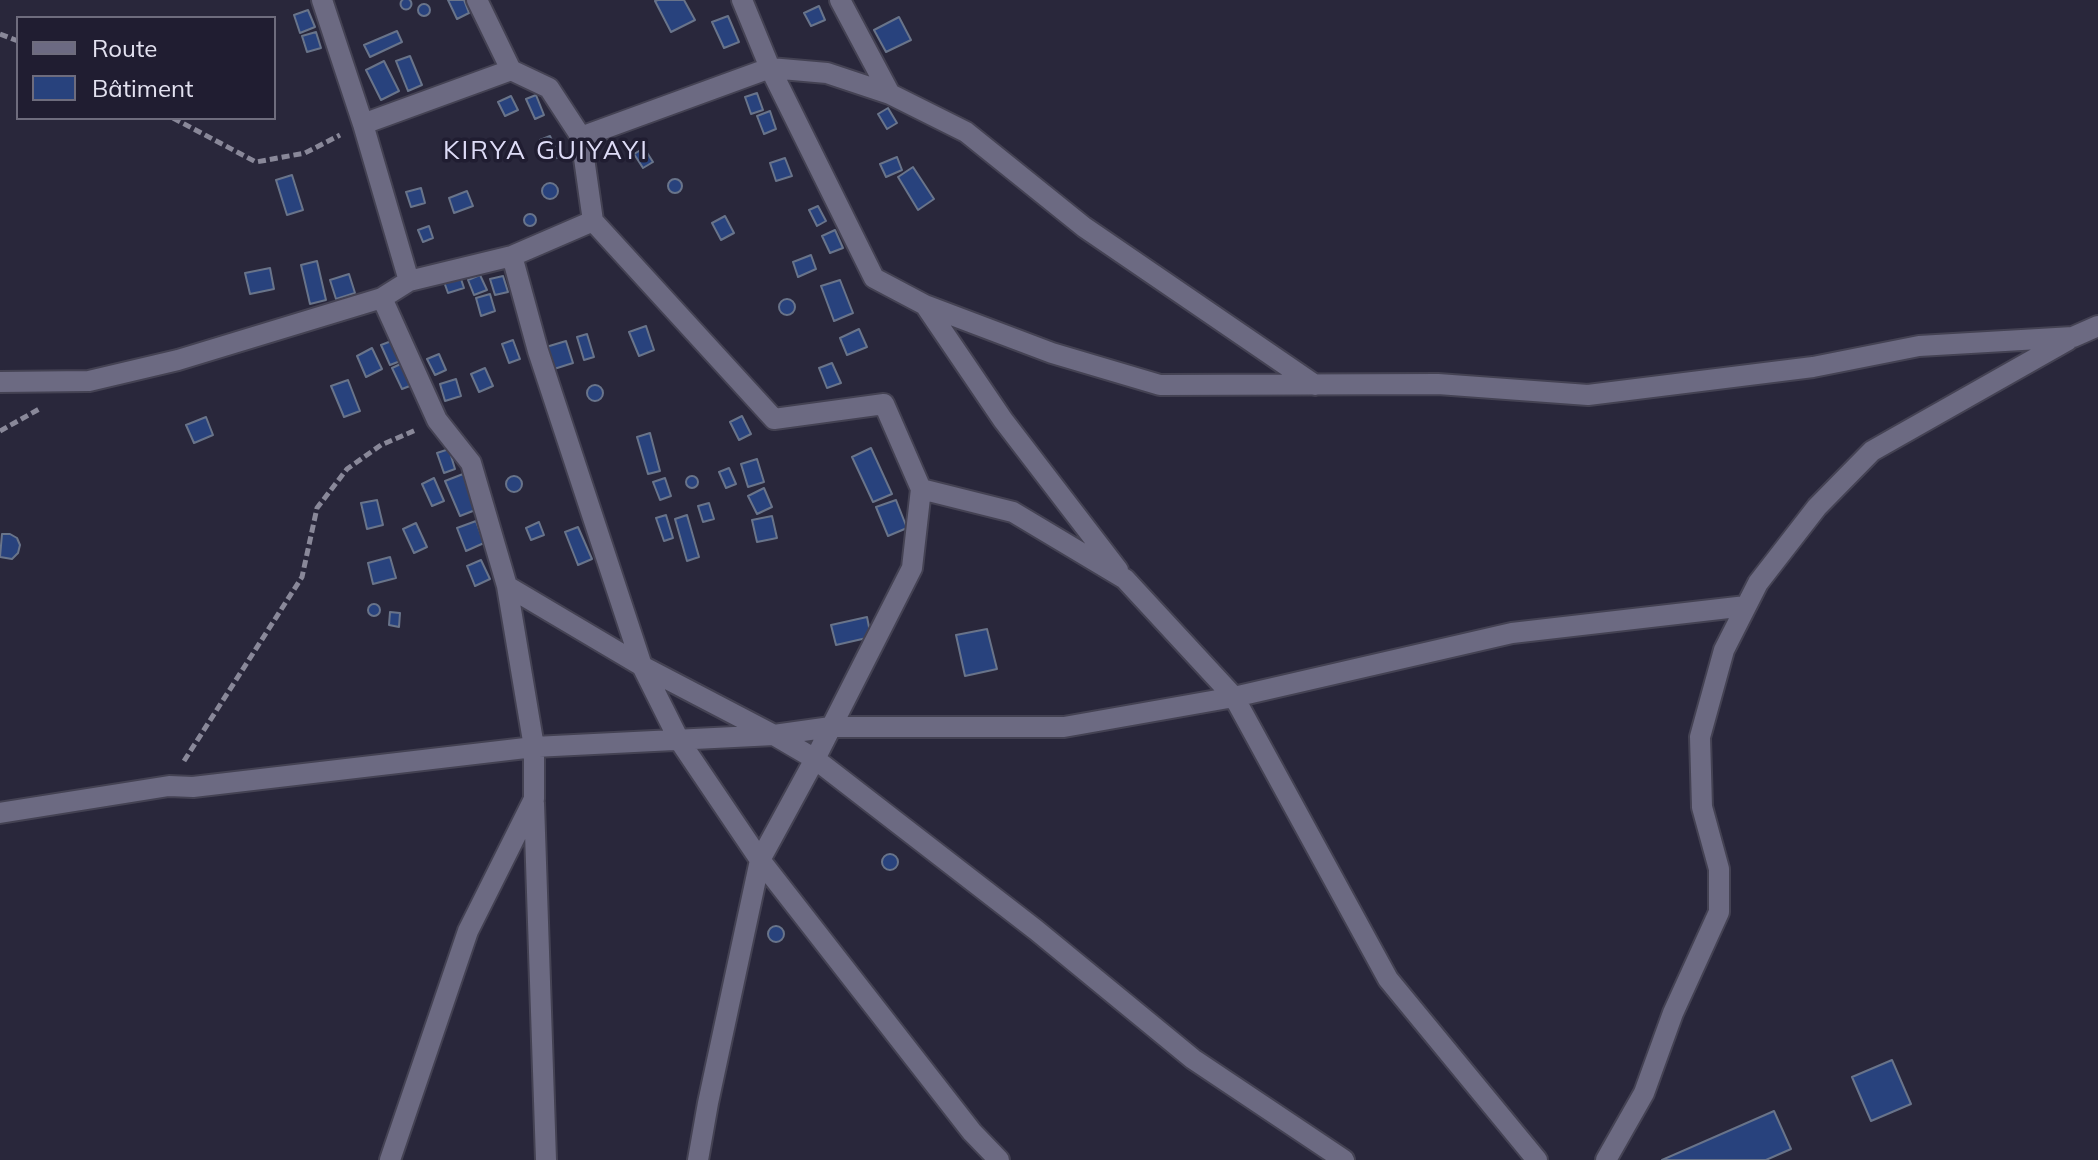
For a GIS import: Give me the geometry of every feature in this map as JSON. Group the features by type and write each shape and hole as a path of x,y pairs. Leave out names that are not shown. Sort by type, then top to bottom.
{"street":[{"path":"322,0 363,124 409,281"},
{"path":"477,0 511,70 549,88 581,137 593,221 774,419 884,404 921,489 912,568 760,860 698,1160"},
{"path":"742,0 770,68 874,278 925,305 1052,353 1160,385 1438,384 1588,395 1813,367 1919,346 2073,337"},
{"path":"840,0 890,94"},
{"path":"581,137 770,68 827,73 890,94 966,132 1084,227 1315,385"},
{"path":"363,124 511,70"},
{"path":"0,382 89,381 178,360 382,298 409,281 512,256 593,221"},
{"path":"512,256 538,351 642,666 679,740 760,860 972,1132 999,1160"},
{"path":"382,298 437,420 471,463 507,586 534,747 546,1160"},
{"path":"925,305 1003,420 1125,579 1234,697 1388,979 1537,1160"},
{"path":"1606,1160 1644,1093 1673,1013 1719,912 1719,869 1702,807 1700,737 1724,650 1758,583 1817,507 1872,451 2073,337 2098,326"},
{"path":"921,489 1013,512 1125,579"},
{"path":"507,586 642,666 815,759 1036,930 1193,1059 1344,1160"},
{"path":"0,813 169,786 193,787 534,747 774,735 831,727 1064,727 1234,697 1512,633 1746,606"},
{"path":"390,1160 468,931 534,799"}],"path":[{"path":"177,120 256,162 305,153 363,124"},
{"path":"169,786 302,577 317,508 347,469 381,445 437,420"}],"building":[{"path":"406,-1 411,4 406,9 401,4"},
{"path":"448,0 464,0 469,13 457,19"},
{"path":"684,0 695,20 671,32 655,1"},
{"path":"419,5 429,5 429,15 419,15"},
{"path":"819,6 825,20 811,26 804,13"},
{"path":"308,10 315,27 300,33 294,15"},
{"path":"728,16 739,42 724,48 712,22"},
{"path":"899,17 911,40 886,52 874,30"},
{"path":"397,31 402,42 370,57 364,45"},
{"path":"316,32 321,48 307,52 302,36"},
{"path":"410,56 422,85 408,91 396,61"},
{"path":"384,61 399,91 381,100 366,70"},
{"path":"757,93 763,110 751,114 745,97"},
{"path":"536,95 544,115 535,119 526,99"},
{"path":"511,96 518,110 505,116 498,102"},
{"path":"888,108 897,123 887,129 878,114"},
{"path":"770,111 776,129 764,134 757,116"},
{"path":"550,136 559,157 548,161 540,140"},
{"path":"644,148 653,162 643,168 634,154"},
{"path":"897,157 902,170 886,177 880,164"},
{"path":"785,158 792,176 776,181 770,163"},
{"path":"913,167 934,199 918,210 898,177"},
{"path":"292,175 303,210 287,215 276,180"},
{"path":"675,179 682,186 675,193 668,186"},
{"path":"550,183 558,191 550,199 542,191"},
{"path":"421,188 425,203 411,207 406,192"},
{"path":"467,191 473,206 454,213 449,198"},
{"path":"818,206 826,221 817,226 809,210"},
{"path":"530,214 536,220 530,226 524,220"},
{"path":"725,216 734,233 721,240 712,223"},
{"path":"429,226 433,238 423,242 418,230"},
{"path":"835,230 843,248 830,253 822,236"},
{"path":"811,255 816,269 798,277 793,262"},
{"path":"317,261 326,300 310,304 301,265"},
{"path":"270,268 274,289 250,294 245,273"},
{"path":"459,273 464,288 448,293 443,279"},
{"path":"349,274 355,293 336,299 330,280"},
{"path":"480,275 487,290 474,295 468,280"},
{"path":"503,276 508,292 495,295 490,279"},
{"path":"840,280 853,313 834,321 821,286"},
{"path":"490,294 495,311 481,316 476,298"},
{"path":"787,299 793,301 793,313 787,315 781,313 779,307 781,301"},
{"path":"646,326 654,350 639,356 629,332"},
{"path":"859,329 867,347 847,355 840,338"},
{"path":"587,334 594,357 584,360 577,337"},
{"path":"394,340 403,360 390,365 381,345"},
{"path":"513,340 520,359 509,363 502,344"},
{"path":"566,341 573,363 554,369 546,347"},
{"path":"372,348 382,369 366,377 357,356"},
{"path":"439,354 446,370 435,375 427,359"},
{"path":"405,362 415,384 402,389 392,368"},
{"path":"832,363 841,383 827,388 819,368"},
{"path":"485,368 493,386 479,392 471,374"},
{"path":"456,379 461,396 445,401 440,384"},
{"path":"348,380 360,411 344,417 331,386"},
{"path":"595,385 603,393 595,401 587,393"},
{"path":"742,416 751,434 739,440 730,422"},
{"path":"206,417 213,435 194,443 186,425"},
{"path":"650,433 660,471 648,474 637,437"},
{"path":"871,448 892,494 873,502 852,457"},
{"path":"449,449 455,469 444,473 437,453"},
{"path":"757,459 764,482 748,487 741,464"},
{"path":"729,468 736,484 726,488 719,472"},
{"path":"463,474 478,509 460,516 445,481"},
{"path":"514,476 520,478 520,490 514,492 508,490 506,484 508,478"},
{"path":"692,476 698,482 692,488 686,482"},
{"path":"434,478 444,501 432,506 422,484"},
{"path":"665,478 671,496 660,500 653,482"},
{"path":"764,488 772,507 757,514 748,496"},
{"path":"377,500 383,525 367,529 361,503"},
{"path":"896,500 907,528 888,536 876,507"},
{"path":"709,503 714,519 703,522 698,506"},
{"path":"666,515 673,538 664,541 656,518"},
{"path":"687,515 699,557 687,561 675,519"},
{"path":"772,516 777,538 757,542 752,520"},
{"path":"476,521 484,543 466,551 457,528"},
{"path":"539,522 544,535 531,540 526,528"},
{"path":"416,523 427,547 414,553 403,529"},
{"path":"578,527 592,559 578,565 565,532"},
{"path":"2,534 17,538 20,545 12,559 0,557"},
{"path":"390,557 396,578 373,584 368,563"},
{"path":"481,560 490,579 475,586 467,566"},
{"path":"374,604 380,610 374,616 368,610"},
{"path":"390,612 400,613 399,627 389,625"},
{"path":"867,617 871,637 836,645 831,625"},
{"path":"987,629 997,669 965,676 956,635"},
{"path":"887,854 893,854 898,862 896,868 887,870 882,865 882,859"},
{"path":"776,926 784,934 776,942 768,934"},
{"path":"1892,1060 1911,1104 1871,1121 1852,1077"},
{"path":"1774,1111 1791,1149 1766,1160 1662,1160"}],"district":[{"name":"KIRYA GUIYAYI","path":"546,151"}]}
